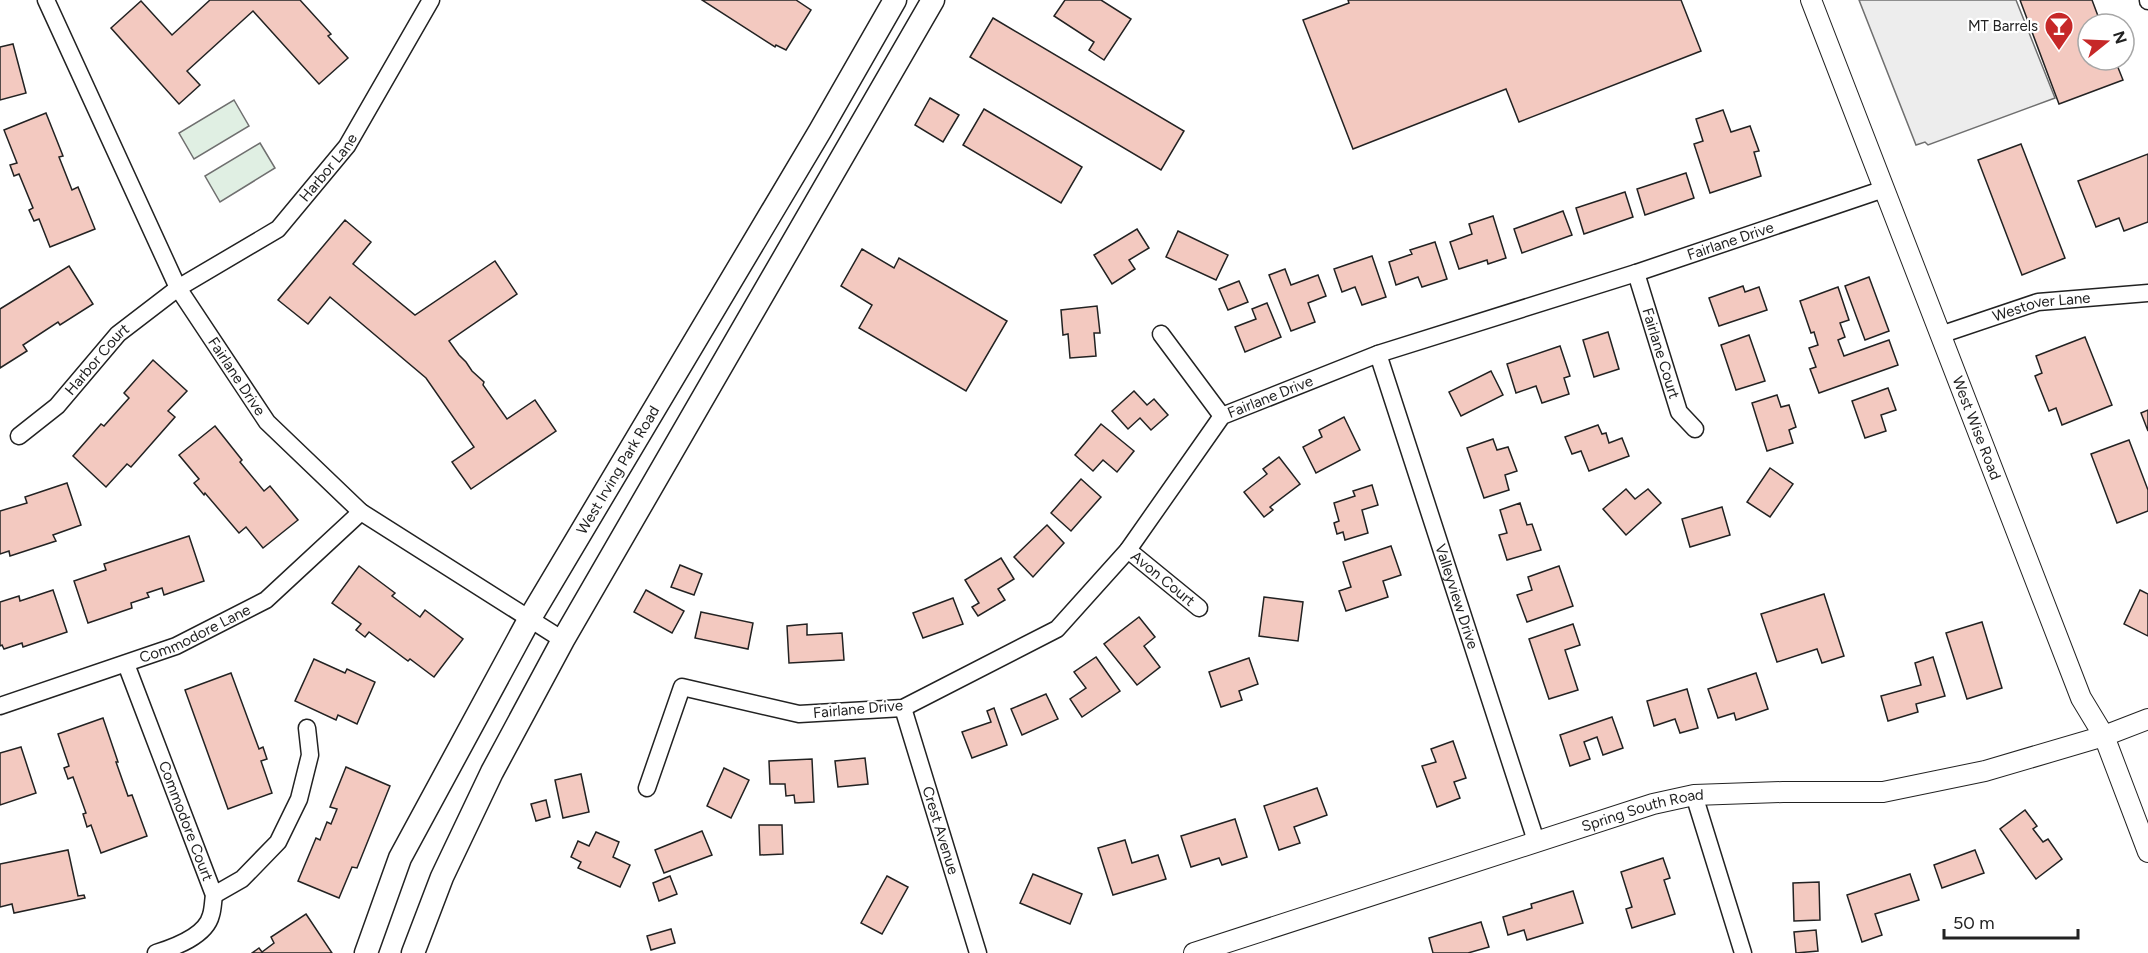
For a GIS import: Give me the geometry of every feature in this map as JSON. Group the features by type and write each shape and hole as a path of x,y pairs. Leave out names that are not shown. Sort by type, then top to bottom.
{"main road":[{"name":"West Irving Park Road","path":"366,953 400,858 530,618 895,0"},
{"path":"413,953 442,877 492,772 563,640 933,0"}],"street":[{"name":"Fairlane Drive","path":"46,0 178,288 267,423 361,512 563,640"},
{"name":"Harbor Lane","path":"178,288 278,229 346,146 431,0"},
{"name":"West Wise Road","path":"1811,0 2080,698 2104,736 2148,852"},
{"name":"Fairlane Drive","path":"647,788 682,687 799,714 903,708 1057,629 1128,550 1222,416 1378,354 1636,273 1884,189"},
{"name":"Fairlane Court","path":"1636,273 1679,412 1695,429"},
{"name":"Harbor Court","path":"19,436 57,406 118,333 178,288"},
{"name":"Westover Lane","path":"1940,335 2038,302 2148,293"},
{"path":"1161,334 1222,416"},
{"name":"Valleyview Drive","path":"1378,354 1536,841"},
{"name":"Commodore Lane","path":"0,706 176,646 266,600 361,512"},
{"name":"Avon Court","path":"1128,550 1199,608"},
{"name":"Commodore Court","path":"126,664 214,895 211,917 198,933 169,949 156,953"},
{"name":"Crest Avenue","path":"903,708 978,953"},
{"name":"Spring South Road","path":"1194,953 1653,804 1694,795 1883,792 1985,771 2104,736 2148,719"},
{"path":"214,895 242,879 278,842 299,799 310,755 307,728"},
{"path":"1694,795 1743,953"}],"green space":[{"path":"234,100 249,126 194,159 179,133"},
{"path":"260,143 275,168 220,202 205,176"}],"shaded area":[{"path":"1859,0 2016,0 2055,98 1928,145 1925,142 1916,145"}],"building":[{"path":"210,0 300,0 331,34 328,36 348,58 319,84 253,11 187,71 200,85 179,104 111,28 141,1 172,35"},
{"path":"702,0 796,0 811,10 786,50 776,45 775,47"},
{"path":"1065,0 1101,0 1131,19 1104,60 1089,50 1094,42 1054,16"},
{"path":"1348,0 1681,0 1701,51 1519,122 1506,89 1353,149 1303,20 1349,3"},
{"path":"2020,0 2092,0 2096,12 2076,12 2076,72 2120,72 2123,80 2059,104"},
{"path":"993,18 1184,131 1161,170 970,57"},
{"path":"13,44 26,93 0,100 0,47"},
{"path":"930,98 959,115 943,142 915,125"},
{"path":"984,109 1082,167 1061,203 963,145"},
{"path":"1723,110 1731,132 1750,126 1759,151 1754,152 1761,176 1710,193 1694,144 1703,141 1696,119"},
{"path":"46,113 63,156 59,157 72,190 78,187 95,229 50,247 39,219 34,221 29,210 33,208 19,174 14,176 10,165 17,163 4,130"},
{"path":"2021,144 2065,258 2022,275 1978,160"},
{"path":"2148,154 2148,222 2124,231 2119,218 2096,227 2078,181"},
{"path":"1686,173 1694,198 1645,215 1637,189"},
{"path":"1625,192 1633,217 1584,234 1576,208"},
{"path":"1563,211 1572,235 1522,253 1514,229"},
{"path":"1493,216 1506,258 1488,264 1487,260 1459,269 1450,242 1472,234 1469,224"},
{"path":"345,220 371,242 353,264 415,315 495,261 517,294 449,341 472,371 484,382 483,385 507,419 535,400 556,431 471,489 452,462 474,447 426,378 330,297 308,324 278,300"},
{"path":"1137,229 1149,248 1129,260 1135,269 1112,284 1094,255"},
{"path":"1178,231 1228,255 1216,280 1166,257"},
{"path":"1435,242 1447,279 1422,287 1418,277 1396,285 1389,262 1412,254 1410,250"},
{"path":"862,249 894,268 899,258 1007,321 966,391 859,328 872,305 841,286"},
{"path":"1372,256 1386,297 1362,305 1355,287 1342,292 1334,269"},
{"path":"69,266 93,304 60,325 58,322 23,345 27,351 0,368 0,309"},
{"path":"1285,269 1291,285 1318,275 1326,296 1308,303 1315,322 1291,331 1269,275"},
{"path":"1869,277 1889,331 1865,340 1845,286"},
{"path":"1239,281 1248,302 1228,310 1219,289"},
{"path":"1743,286 1745,292 1759,287 1767,310 1719,326 1709,298"},
{"path":"1838,287 1849,320 1840,323 1845,337 1838,340 1844,356 1889,340 1898,365 1819,393 1810,369 1816,367 1809,348 1818,345 1814,332 1811,333 1800,301"},
{"path":"1267,303 1281,337 1245,352 1235,327 1256,319 1252,309"},
{"path":"1097,306 1100,333 1094,333 1096,356 1070,358 1068,334 1063,335 1061,310"},
{"path":"1608,332 1619,369 1594,377 1583,340"},
{"path":"1749,335 1765,381 1736,390 1721,345"},
{"path":"2085,337 2112,405 2062,425 2056,408 2049,411 2035,376 2042,373 2036,356"},
{"path":"1560,346 1570,376 1564,378 1569,394 1542,403 1536,386 1516,393 1507,364"},
{"path":"153,360 187,391 168,411 175,417 131,467 127,464 106,487 73,456 101,424 104,426 129,398 124,393"},
{"path":"1491,371 1503,395 1461,416 1449,392"},
{"path":"1888,388 1896,410 1881,415 1886,431 1865,438 1852,401"},
{"path":"1134,391 1147,405 1154,399 1168,415 1151,430 1140,418 1128,429 1112,411"},
{"path":"1777,395 1781,407 1789,405 1796,427 1789,430 1793,443 1767,451 1752,403"},
{"path":"2148,410 2148,431 2141,413"},
{"path":"1344,417 1360,450 1316,473 1303,447 1322,437 1319,430"},
{"path":"1101,424 1134,451 1117,472 1103,460 1093,471 1075,455"},
{"path":"1598,425 1602,434 1606,433 1609,443 1622,438 1629,456 1589,471 1581,451 1572,454 1565,437"},
{"path":"215,426 264,491 270,486 298,520 263,548 246,527 239,533 205,493 204,495 194,483 199,479 179,455"},
{"path":"1493,439 1497,450 1508,447 1517,471 1505,475 1509,490 1484,498 1467,448"},
{"path":"2129,440 2148,490 2148,511 2117,523 2091,454"},
{"path":"1279,457 1300,484 1270,507 1273,510 1264,517 1244,492 1267,474 1263,469"},
{"path":"1770,468 1793,484 1770,517 1747,502"},
{"path":"1081,479 1101,497 1071,531 1051,513"},
{"path":"67,483 81,525 53,535 56,541 10,556 9,551 0,554 0,511 27,503 25,497"},
{"path":"1372,485 1378,505 1362,510 1368,533 1345,540 1343,532 1337,534 1334,523 1339,521 1334,503 1355,496 1353,491"},
{"path":"1626,489 1635,499 1648,489 1661,503 1626,535 1603,509"},
{"path":"1520,503 1527,525 1532,524 1541,550 1507,560 1499,535 1507,533 1500,510"},
{"path":"1722,507 1730,535 1690,547 1682,519"},
{"path":"1047,525 1064,543 1033,577 1014,557"},
{"path":"189,536 204,581 164,595 162,588 147,593 149,597 131,603 132,608 88,623 74,581 106,570 104,564"},
{"path":"1391,546 1401,575 1383,581 1388,597 1346,611 1339,591 1351,587 1343,562"},
{"path":"1001,558 1014,579 998,589 1005,600 978,616 972,607 979,603 965,580"},
{"path":"680,565 702,574 694,595 671,587"},
{"path":"359,566 395,593 392,596 420,617 425,610 463,639 434,677 369,632 365,637 356,630 361,624 332,603"},
{"path":"1559,566 1573,606 1527,622 1517,595 1532,590 1528,577"},
{"path":"53,590 67,632 23,647 22,643 4,649 2,645 0,646 0,602 19,596 20,601"},
{"path":"646,590 684,611 672,633 634,612"},
{"path":"2140,590 2148,594 2148,636 2124,624"},
{"path":"1824,594 1844,656 1822,663 1817,649 1777,662 1761,614"},
{"path":"1264,597 1303,602 1298,641 1259,636"},
{"path":"953,598 963,624 923,638 913,613"},
{"path":"701,612 753,623 748,649 695,638"},
{"path":"1139,617 1155,637 1144,646 1160,667 1137,685 1104,644"},
{"path":"1982,622 2002,688 1967,699 1946,633"},
{"path":"807,624 807,635 842,633 844,660 789,663 787,626"},
{"path":"1573,624 1580,645 1565,650 1578,690 1549,699 1529,639"},
{"path":"1096,657 1120,691 1082,717 1070,699 1086,688 1074,672"},
{"path":"1933,657 1945,696 1916,704 1918,712 1888,721 1881,696 1921,685 1915,663"},
{"path":"1249,658 1258,684 1239,691 1242,700 1221,707 1209,672"},
{"path":"314,659 345,673 347,669 375,682 357,724 338,715 336,720 295,701"},
{"path":"231,673 259,749 263,747 267,759 261,761 272,793 228,809 185,690"},
{"path":"1756,673 1768,709 1736,720 1734,713 1718,718 1708,689"},
{"path":"1687,689 1698,728 1680,733 1675,719 1654,726 1647,701"},
{"path":"1046,694 1058,719 1022,735 1011,709"},
{"path":"994,708 1007,745 972,758 962,732 991,722 987,711"},
{"path":"1612,717 1623,748 1603,755 1597,737 1584,742 1590,759 1570,766 1560,735"},
{"path":"103,718 128,796 132,795 147,836 101,853 91,825 87,827 83,814 86,813 73,777 68,779 64,768 69,766 58,734"},
{"path":"1453,741 1466,778 1454,782 1460,798 1437,807 1422,766 1436,762 1431,749"},
{"path":"21,747 36,793 0,805 0,753"},
{"path":"865,758 868,784 838,787 835,761"},
{"path":"812,759 814,802 795,803 794,795 786,796 785,784 770,784 769,761"},
{"path":"346,767 390,786 357,868 352,867 339,898 298,881 316,838 320,840 327,822 331,824 337,809 330,807"},
{"path":"724,768 749,780 731,818 707,806"},
{"path":"581,774 589,812 563,818 555,780"},
{"path":"1317,788 1327,815 1294,827 1300,843 1279,850 1264,806"},
{"path":"546,800 550,817 536,821 531,804"},
{"path":"2025,810 2037,826 2033,829 2043,842 2048,839 2062,859 2036,879 2000,829"},
{"path":"1235,819 1247,857 1222,865 1219,858 1191,867 1181,836"},
{"path":"759,825 782,825 783,854 760,855"},
{"path":"702,831 712,855 664,873 655,850"},
{"path":"596,832 619,842 613,857 630,865 620,887 578,868 581,862 571,857 578,841 589,846"},
{"path":"1125,840 1132,863 1158,855 1166,879 1113,895 1098,848"},
{"path":"68,850 78,896 84,895 85,898 14,913 12,904 0,907 0,864"},
{"path":"1975,850 1984,873 1942,888 1934,865"},
{"path":"1663,858 1670,878 1664,880 1675,914 1632,928 1626,909 1632,907 1621,872"},
{"path":"1033,874 1082,894 1070,924 1020,903"},
{"path":"1910,874 1919,900 1875,914 1882,935 1862,942 1847,895"},
{"path":"670,876 677,894 659,901 653,883"},
{"path":"887,876 908,887 882,934 861,923"},
{"path":"1819,882 1820,920 1794,921 1793,883"},
{"path":"1573,891 1583,923 1527,940 1524,930 1508,935 1503,917 1532,908 1531,904"},
{"path":"306,914 332,953 252,953 259,948 262,952 274,943 271,937"},
{"path":"1481,922 1489,947 1468,953 1433,953 1429,938"},
{"path":"671,929 675,943 651,950 647,936"},
{"path":"1816,930 1818,951 1796,953 1794,932"}],"place":[{"name":"MT Barrels","path":"2059,52"}]}
